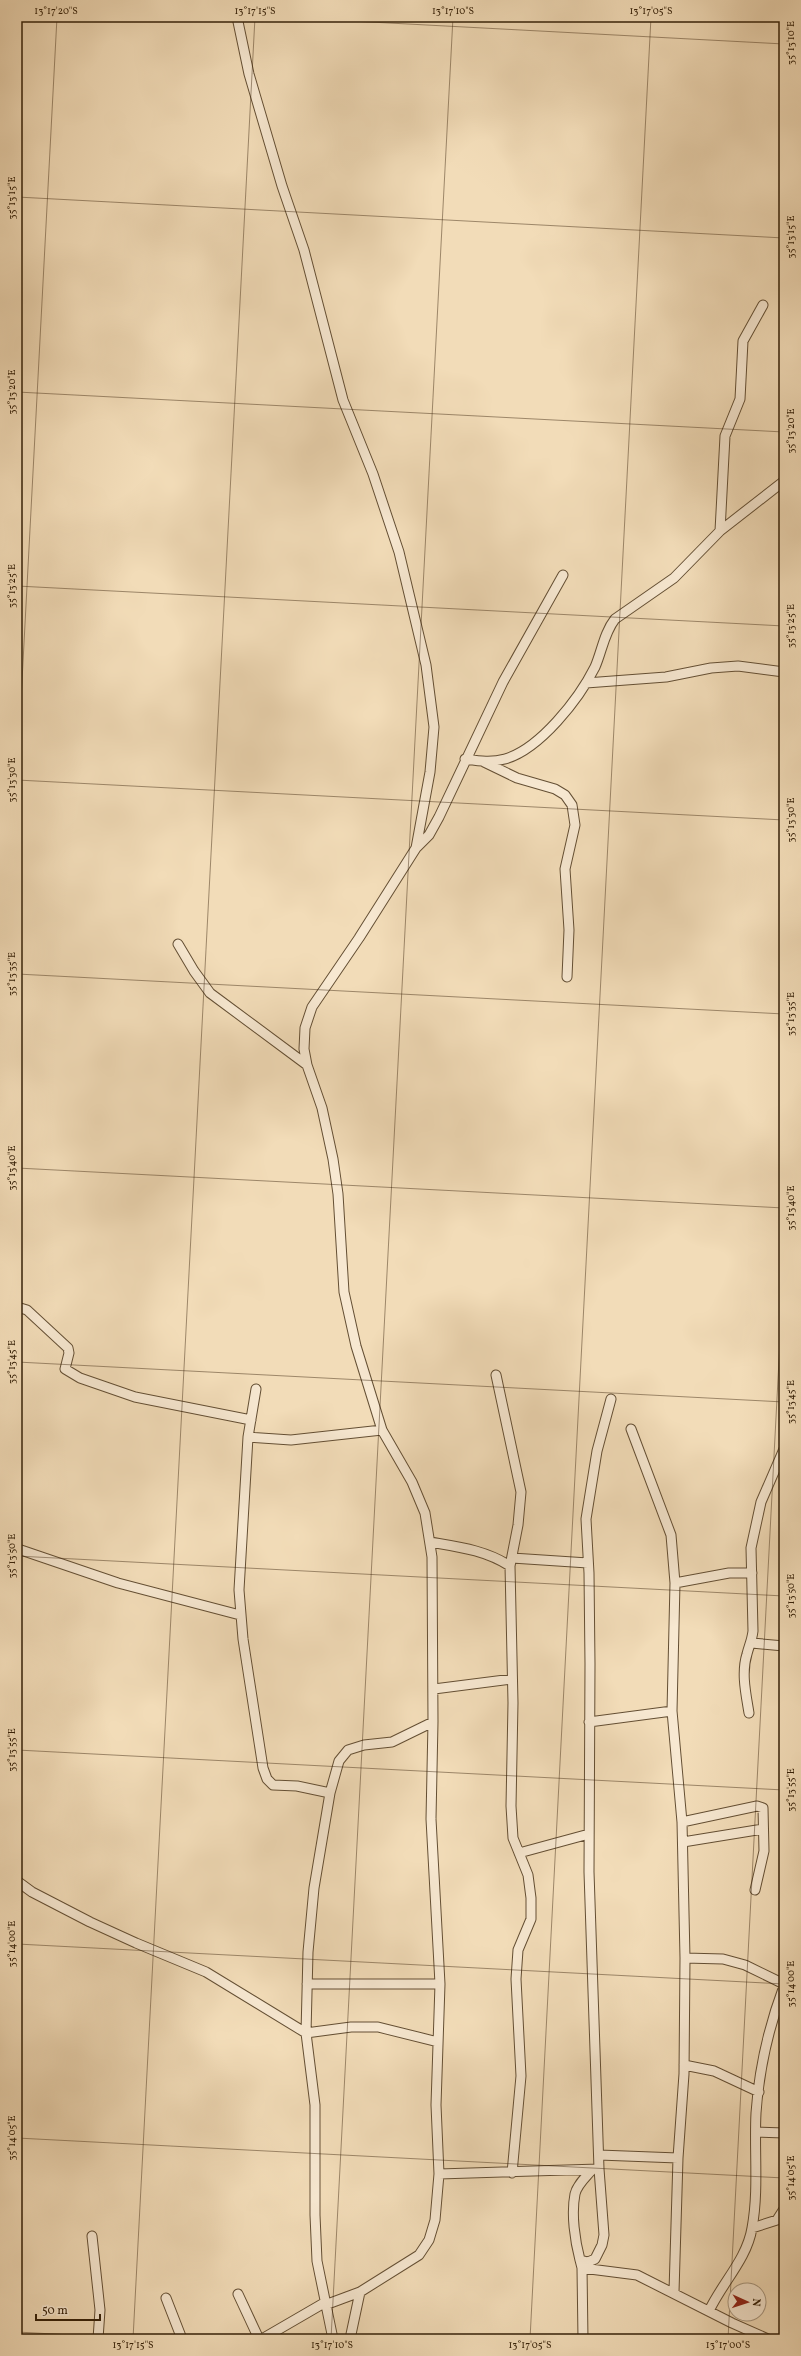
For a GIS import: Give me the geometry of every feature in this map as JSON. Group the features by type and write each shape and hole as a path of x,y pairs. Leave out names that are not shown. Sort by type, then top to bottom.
{"street":[{"path":"237,17 249,74 282,186 304,250 343,400 373,474 399,552 426,665 434,727 430,772 416,848"},
{"path":"720,531 725,436 740,399 743,341 763,305"},
{"path":"465,759 484,762 503,760 529,747 549,729 586,683 595,666 608,628 615,619 674,578 720,531 784,481"},
{"path":"238,2294 261,2339 325,2304 360,2292 419,2255 429,2240 436,2220 439,2174 436,2105 440,1984 431,1819 434,1688 430,1542 425,1513 412,1482 382,1430 356,1346 344,1292 338,1194 333,1159 322,1108 307,1065 304,1050 305,1028 312,1007 359,938 416,848 429,835 502,682 563,575"},
{"path":"586,683 666,677 711,668 738,666 784,672"},
{"path":"484,762 517,778 555,789 564,795 572,806 575,825 565,869 569,930 567,977"},
{"path":"178,944 194,971 210,993 307,1065"},
{"path":"17,1307 27,1310 68,1348 69,1352 65,1369 80,1378 135,1397 250,1420"},
{"path":"496,1376 521,1492 518,1525 511,1562 511,1806 513,1838 528,1875 531,1919 518,1950 516,1979 522,2076 512,2173"},
{"path":"256,1389 248,1436 240,1576 240,1615 263,1768 267,1779 279,1786 297,1786 330,1793"},
{"path":"581,2264 595,2259 602,2245 604,2235 595,2170 599,2155 589,1834 590,1664 586,1520 597,1452 611,1399"},
{"path":"631,1428 670,1535 675,1583 672,1711 682,1822 685,1958 684,2065 678,2158 674,2292"},
{"path":"248,1436 291,1440 382,1430"},
{"path":"749,1713 744,1675 747,1654 752,1643 754,1611 751,1548 761,1502 784,1450"},
{"path":"430,1542 473,1549 511,1562 588,1563"},
{"path":"18,1548 118,1583 240,1615"},
{"path":"675,1583 729,1573 752,1573"},
{"path":"752,1643 784,1646"},
{"path":"434,1688 512,1679"},
{"path":"589,1722 672,1711"},
{"path":"333,2339 317,2260 315,2215 315,2105 306,2033 307,1984 314,1888 330,1793 339,1761 348,1750 364,1745 392,1742 433,1722"},
{"path":"682,1822 760,1806 764,1811 764,1851 755,1890"},
{"path":"683,1842 763,1830"},
{"path":"519,1853 589,1834"},
{"path":"17,1881 32,1892 90,1922 206,1972 306,2033 351,2027 378,2027 438,2042"},
{"path":"685,1958 722,1959 745,1965 784,1985 771,2024 756,2113 757,2160 752,2228 747,2247 729,2277 718,2291 709,2310"},
{"path":"307,1984 440,1984"},
{"path":"684,2065 714,2071 759,2092"},
{"path":"756,2132 784,2133"},
{"path":"599,2155 678,2158"},
{"path":"439,2174 595,2170"},
{"path":"583,2339 581,2264 577,2248 574,2212 575,2193 580,2183 595,2170"},
{"path":"752,2228 777,2220 784,2209"},
{"path":"92,2236 100,2310 98,2339"},
{"path":"581,2264 637,2275 674,2292 732,2323 768,2339"},
{"path":"350,2339 360,2292"},
{"path":"166,2298 182,2339"}]}
